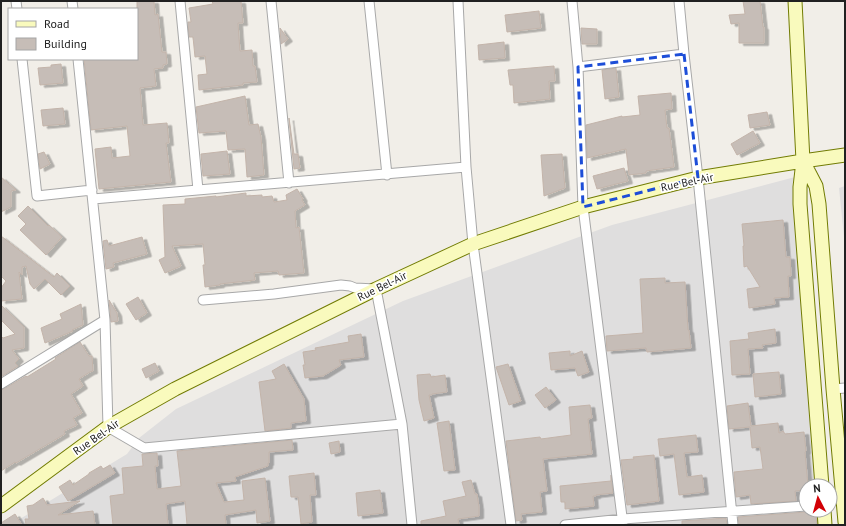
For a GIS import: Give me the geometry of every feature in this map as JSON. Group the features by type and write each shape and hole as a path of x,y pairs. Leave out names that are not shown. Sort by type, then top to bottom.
{"main road":[{"path":"795,1 803,161 800,204 821,478"},
{"name":"Rue Bel-Air","path":"1,506 108,427 175,389 376,289 474,244 584,207 698,178 845,155"},
{"path":"803,161 816,186 819,204 839,388 845,522"}],"street":[{"path":"180,1 198,190"},
{"path":"271,1 289,183"},
{"path":"369,1 387,175"},
{"path":"458,1 466,167 474,244 511,525"},
{"path":"572,1 578,67 584,207 623,522"},
{"path":"679,1 733,525"},
{"path":"578,67 684,54"},
{"path":"22,60 36,196 198,190 387,175 466,167"},
{"path":"78,60 105,320 108,427 144,448 402,424"},
{"path":"203,300 274,294 341,285 355,288 376,289 402,424 412,525"},
{"path":"1,384 105,320"},
{"path":"565,525 623,522 731,511 798,507"}],"highlighted area":[{"path":"684,54 698,178 583,207 578,67"}],"shaded area":[{"path":"795,177 822,478 798,478 798,518 826,518 827,525 10,525 127,454 139,438 176,409 403,301 612,225"},
{"path":"845,186 845,247 839,188"}],"building":[{"path":"137,1 154,1 155,15 158,14 162,52 166,52 167,64 163,65 163,68 154,69 156,86 140,88 143,125 167,123 169,143 166,143 171,182 99,189 95,149 111,147 112,158 130,156 127,126 91,130 84,60 138,60"},
{"path":"212,1 241,1 243,23 238,23 240,51 252,50 253,66 255,66 257,82 199,90 198,75 207,74 205,56 195,57 193,37 189,37 188,22 191,22 189,8 213,4"},
{"path":"743,1 760,1 764,27 764,43 739,43 739,23 731,24 729,15 745,14"},
{"path":"539,11 541,28 507,32 505,15"},
{"path":"280,28 288,39 281,44"},
{"path":"581,28 597,29 597,44 582,44"},
{"path":"504,42 505,58 479,60 478,45"},
{"path":"61,64 63,83 40,85 38,68 51,67 51,65"},
{"path":"554,66 555,81 549,81 550,99 514,103 513,85 510,85 508,70"},
{"path":"616,68 619,97 605,99 602,70"},
{"path":"671,93 672,109 665,110 674,167 629,175 626,149 587,158 586,125 622,116 640,115 638,96"},
{"path":"245,96 249,125 258,124 261,137 264,175 247,177 245,149 228,150 226,131 199,133 196,107"},
{"path":"63,108 65,124 43,126 41,110"},
{"path":"767,112 770,125 750,128 748,115"},
{"path":"289,119 294,154 298,154 300,168 294,169"},
{"path":"753,131 760,143 737,155 731,144"},
{"path":"227,151 230,174 203,176 201,154"},
{"path":"44,152 50,164 40,169 38,154"},
{"path":"562,154 565,188 544,196 541,155"},
{"path":"624,168 628,181 597,189 593,176"},
{"path":"1,177 16,190 11,191 11,207 1,212"},
{"path":"297,189 305,205 295,211 296,228 299,227 304,273 279,275 278,271 254,273 255,280 205,287 203,244 172,246 181,266 165,273 159,260 165,257 163,205 185,204 185,199 246,193 246,196 272,196 274,202 287,200 286,195"},
{"path":"28,206 48,226 49,225 62,237 46,255 20,230 26,224 18,216"},
{"path":"783,220 786,257 790,257 791,276 788,276 789,297 774,298 775,304 749,308 747,289 760,287 747,266 744,267 742,224"},
{"path":"1,236 54,277 57,273 70,286 61,295 45,279 34,289 30,284 26,266 22,267 22,275 19,272 22,299 1,301 1,288 6,281 1,276"},
{"path":"142,237 147,254 113,263 114,267 106,269 103,241 107,240 109,246"},
{"path":"665,278 665,283 685,282 688,330 691,348 647,352 646,348 607,351 606,336 643,333 640,279"},
{"path":"138,297 147,313 136,320 126,304"},
{"path":"109,300 117,313 118,321 111,322"},
{"path":"81,304 83,325 45,343 41,328 62,319 60,314"},
{"path":"1,305 24,327 24,348 12,350 19,359 15,363 18,366 1,377 1,336 3,338 15,334 1,320"},
{"path":"775,329 776,343 762,345 763,348 748,349 750,374 732,375 730,341 749,339 748,333"},
{"path":"361,334 364,357 339,360 341,365 323,376 305,378 303,352 316,350 315,348 349,342 348,336"},
{"path":"80,342 89,356 92,356 93,371 79,379 83,386 71,394 82,413 73,418 77,425 64,431 65,434 1,471 1,390 26,376 27,377"},
{"path":"570,351 570,356 582,351 589,372 578,376 575,368 551,370 549,353"},
{"path":"155,363 159,371 146,378 142,369"},
{"path":"284,364 304,399 306,421 291,423 291,428 265,431 259,382 276,379 272,371"},
{"path":"508,364 521,401 509,405 496,367"},
{"path":"779,372 781,394 755,397 753,374"},
{"path":"430,374 431,377 445,375 447,392 429,395 434,418 424,421 419,400 417,375"},
{"path":"546,387 556,400 545,408 535,395"},
{"path":"748,403 751,426 778,423 779,433 783,431 785,434 804,432 807,478 798,478 798,491 795,491 796,501 751,504 750,495 736,497 734,472 763,469 760,447 752,448 750,427 729,429 727,406"},
{"path":"590,405 592,418 588,419 592,454 543,459 547,491 540,492 542,512 521,514 522,520 516,521 506,441 540,437 541,439 571,435 569,407"},
{"path":"449,421 455,470 444,471 437,423"},
{"path":"696,435 698,452 684,453 687,477 702,475 704,492 679,495 674,454 660,456 658,439"},
{"path":"292,440 293,450 269,452 268,466 235,477 236,481 216,483 224,502 244,500 242,481 265,478 270,521 257,523 256,510 225,515 226,525 187,525 185,501 166,504 168,525 113,525 110,496 124,494 122,468 143,466 142,454 157,453 158,466 155,466 157,489 181,486 177,451"},
{"path":"339,441 340,452 331,454 329,443"},
{"path":"654,455 659,501 627,505 621,460"},
{"path":"110,465 115,473 68,501 59,487 70,480 73,485 101,466 103,469"},
{"path":"314,473 316,495 310,495 312,522 301,524 298,497 291,497 289,476"},
{"path":"611,475 613,493 593,496 594,506 565,509 565,502 561,502 560,486 611,481"},
{"path":"471,480 475,494 477,494 479,516 458,519 459,525 421,525 421,521 446,516 443,501 466,496 462,482"},
{"path":"380,490 383,513 358,516 356,493"},
{"path":"43,498 47,505 80,501 58,515 93,511 95,525 26,525 25,519 29,519 27,506 33,505"},
{"path":"798,513 798,518 816,518 817,525 739,525 738,517"},
{"path":"15,514 22,525 1,525 1,523"},
{"path":"726,518 727,525 682,525 682,521"}]}
